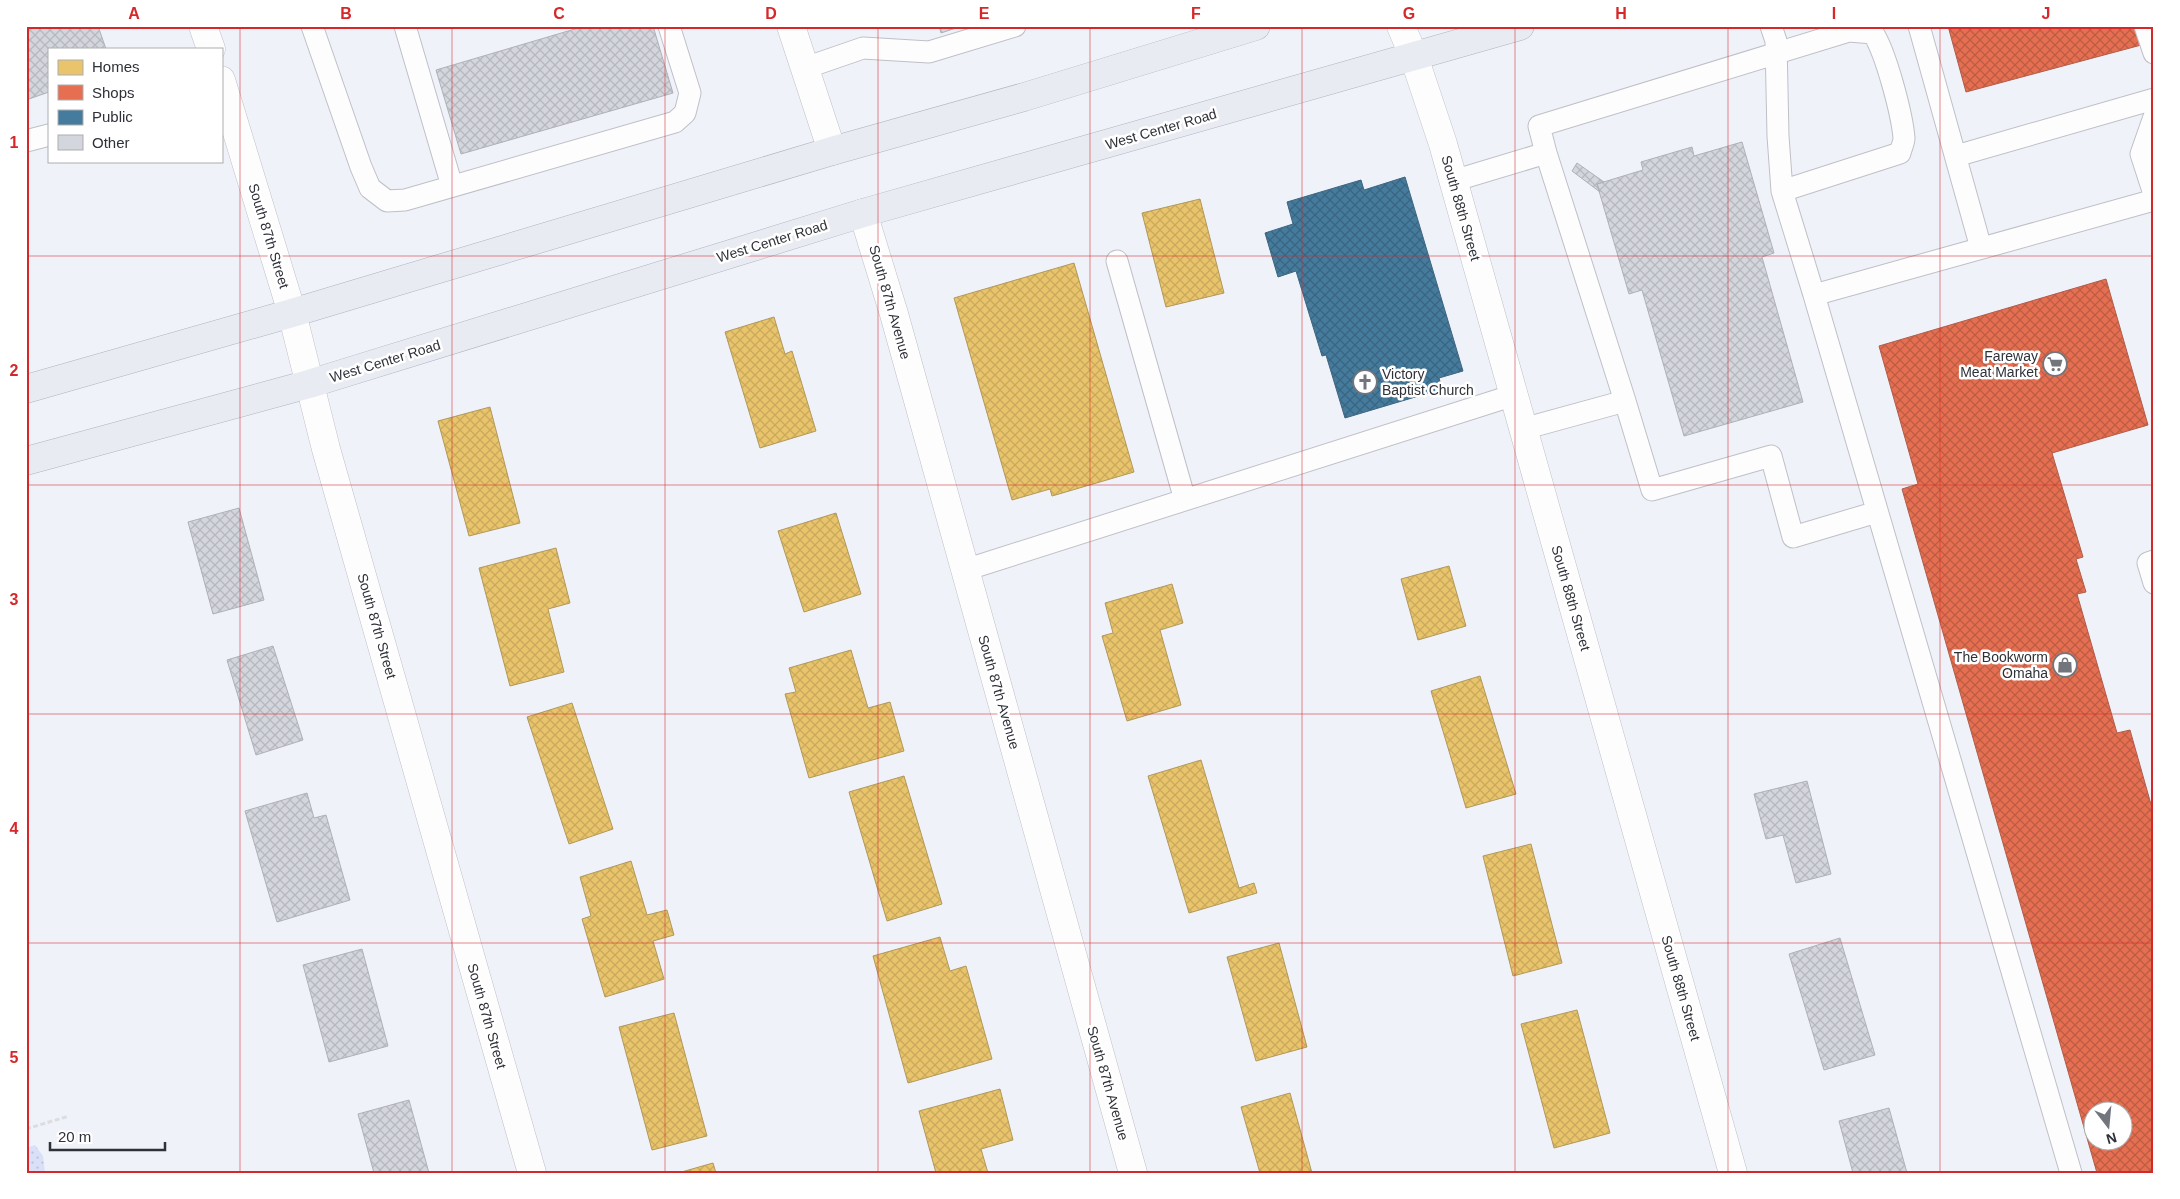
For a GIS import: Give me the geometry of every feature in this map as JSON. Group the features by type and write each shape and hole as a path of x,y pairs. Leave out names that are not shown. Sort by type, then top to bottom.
{"main road":[{"path":"26,389 292,313 832,152 1024,97 1256,26"},
{"name":"West Center Road","path":"26,461 309,384 863,213 1520,26"}],"street":[{"path":"203,26 210,48"},
{"path":"791,26 832,152"},
{"name":"South 88th Street","path":"1400,26 1414,57 1453,181 1733,1173"},
{"name":"South 87th Street","path":"222,82 292,313 309,384 532,1173"},
{"name":"South 87th Avenue","path":"863,213 894,314 1132,1173"}],"lane":[{"path":"312,26 360,167 370,188 387,201 405,200 675,122 685,113 690,93 669,26"},
{"path":"405,26 452,186"},
{"path":"805,68 863,48 929,52 1015,26"},
{"path":"1771,26 1776,41 1778,136 1782,191 2071,1173"},
{"path":"1919,26 1981,248"},
{"path":"2145,26 2154,52"},
{"path":"1782,191 1900,153 1904,140 1894,93 1880,44 1873,33 1857,29 1539,126 1652,490 1771,456 1793,537 1877,512"},
{"path":"1956,156 2154,99"},
{"path":"2154,117 2141,154 2154,194"},
{"path":"26,141 48,135"},
{"path":"1453,181 1546,153"},
{"path":"1814,295 2154,200"},
{"path":"1117,261 1184,500"},
{"path":"965,570 1514,395"},
{"path":"1523,429 1624,401"},
{"path":"2154,561 2148,563 2154,583"}],"path":[{"path":"26,1129 69,1116"}],"shaded area":[{"path":"35,1145 43,1156 45,1173 26,1173 26,1148"}],"building: Homes":[{"path":"1200,199 1224,293 1166,307 1142,213"},
{"path":"1074,263 1134,472 1052,496 1050,489 1012,500 954,298"},
{"path":"774,317 785,354 792,351 816,431 760,448 725,332"},
{"path":"490,407 520,523 469,536 438,421"},
{"path":"836,513 861,594 804,612 778,531"},
{"path":"556,548 570,603 548,609 564,672 510,686 479,568"},
{"path":"1449,566 1466,626 1418,640 1401,579"},
{"path":"1172,584 1183,623 1160,630 1181,705 1127,721 1102,636 1113,633 1105,603"},
{"path":"851,650 868,708 890,702 904,751 809,778 785,694 796,692 789,668"},
{"path":"1480,676 1516,794 1466,808 1431,691"},
{"path":"572,703 613,829 569,844 527,717"},
{"path":"1201,760 1239,888 1254,883 1257,893 1189,913 1148,776"},
{"path":"904,776 942,904 887,921 849,792"},
{"path":"1531,844 1562,963 1513,976 1483,856"},
{"path":"631,861 647,915 667,910 674,935 653,941 664,979 605,997 582,919 591,916 580,877"},
{"path":"940,937 950,971 966,966 992,1059 908,1083 873,956"},
{"path":"1279,943 1307,1047 1256,1061 1227,957"},
{"path":"1577,1010 1610,1133 1554,1148 1521,1024"},
{"path":"674,1013 707,1136 652,1150 619,1027"},
{"path":"1000,1089 1013,1140 981,1149 988,1173 936,1173 919,1111"},
{"path":"1290,1093 1312,1173 1260,1173 1241,1107"},
{"path":"713,1163 716,1173 678,1173"}],"building: Shops":[{"path":"1948,26 2141,26 2145,44 1966,92"},
{"path":"2106,279 2148,425 2052,453 2083,557 2076,559 2086,592 2077,594 2117,733 2130,730 2154,815 2154,1173 2097,1173 2091,1152 2132,1152 2132,1102 2082,1102 2082,1120 1902,489 1918,484 1879,346"}],"building: Public":[{"path":"1405,177 1463,371 1439,378 1442,389 1345,418 1326,355 1322,356 1296,271 1278,277 1265,233 1293,224 1287,202 1361,180 1364,190"}],"building: Other":[{"path":"26,26 98,26 106,48 48,48 48,92 26,100"},
{"path":"585,26 653,26 673,93 461,154 436,70"},
{"path":"939,26 962,26 941,33"},
{"path":"1742,142 1774,253 1762,257 1803,402 1684,436 1642,290 1629,294 1597,184 1643,170 1641,162 1692,147 1694,156"},
{"path":"1577,163 1604,182 1597,184 1600,192 1572,171"},
{"path":"239,508 264,600 213,614 188,522"},
{"path":"273,646 303,740 256,755 227,660"},
{"path":"1807,781 1831,874 1796,883 1783,835 1766,839 1754,794"},
{"path":"307,793 314,818 326,815 350,900 277,922 245,811"},
{"path":"1840,938 1875,1055 1824,1070 1789,954"},
{"path":"362,949 388,1046 329,1062 303,965"},
{"path":"409,1100 429,1173 374,1173 358,1114"},
{"path":"1889,1108 1907,1173 1853,1173 1839,1121"}],"place":[{"name":"Fareway Meat Market","path":"2055,364"},
{"name":"Victory Baptist Church","path":"1365,382"},
{"name":"The Bookworm Omaha","path":"2065,665"}]}
